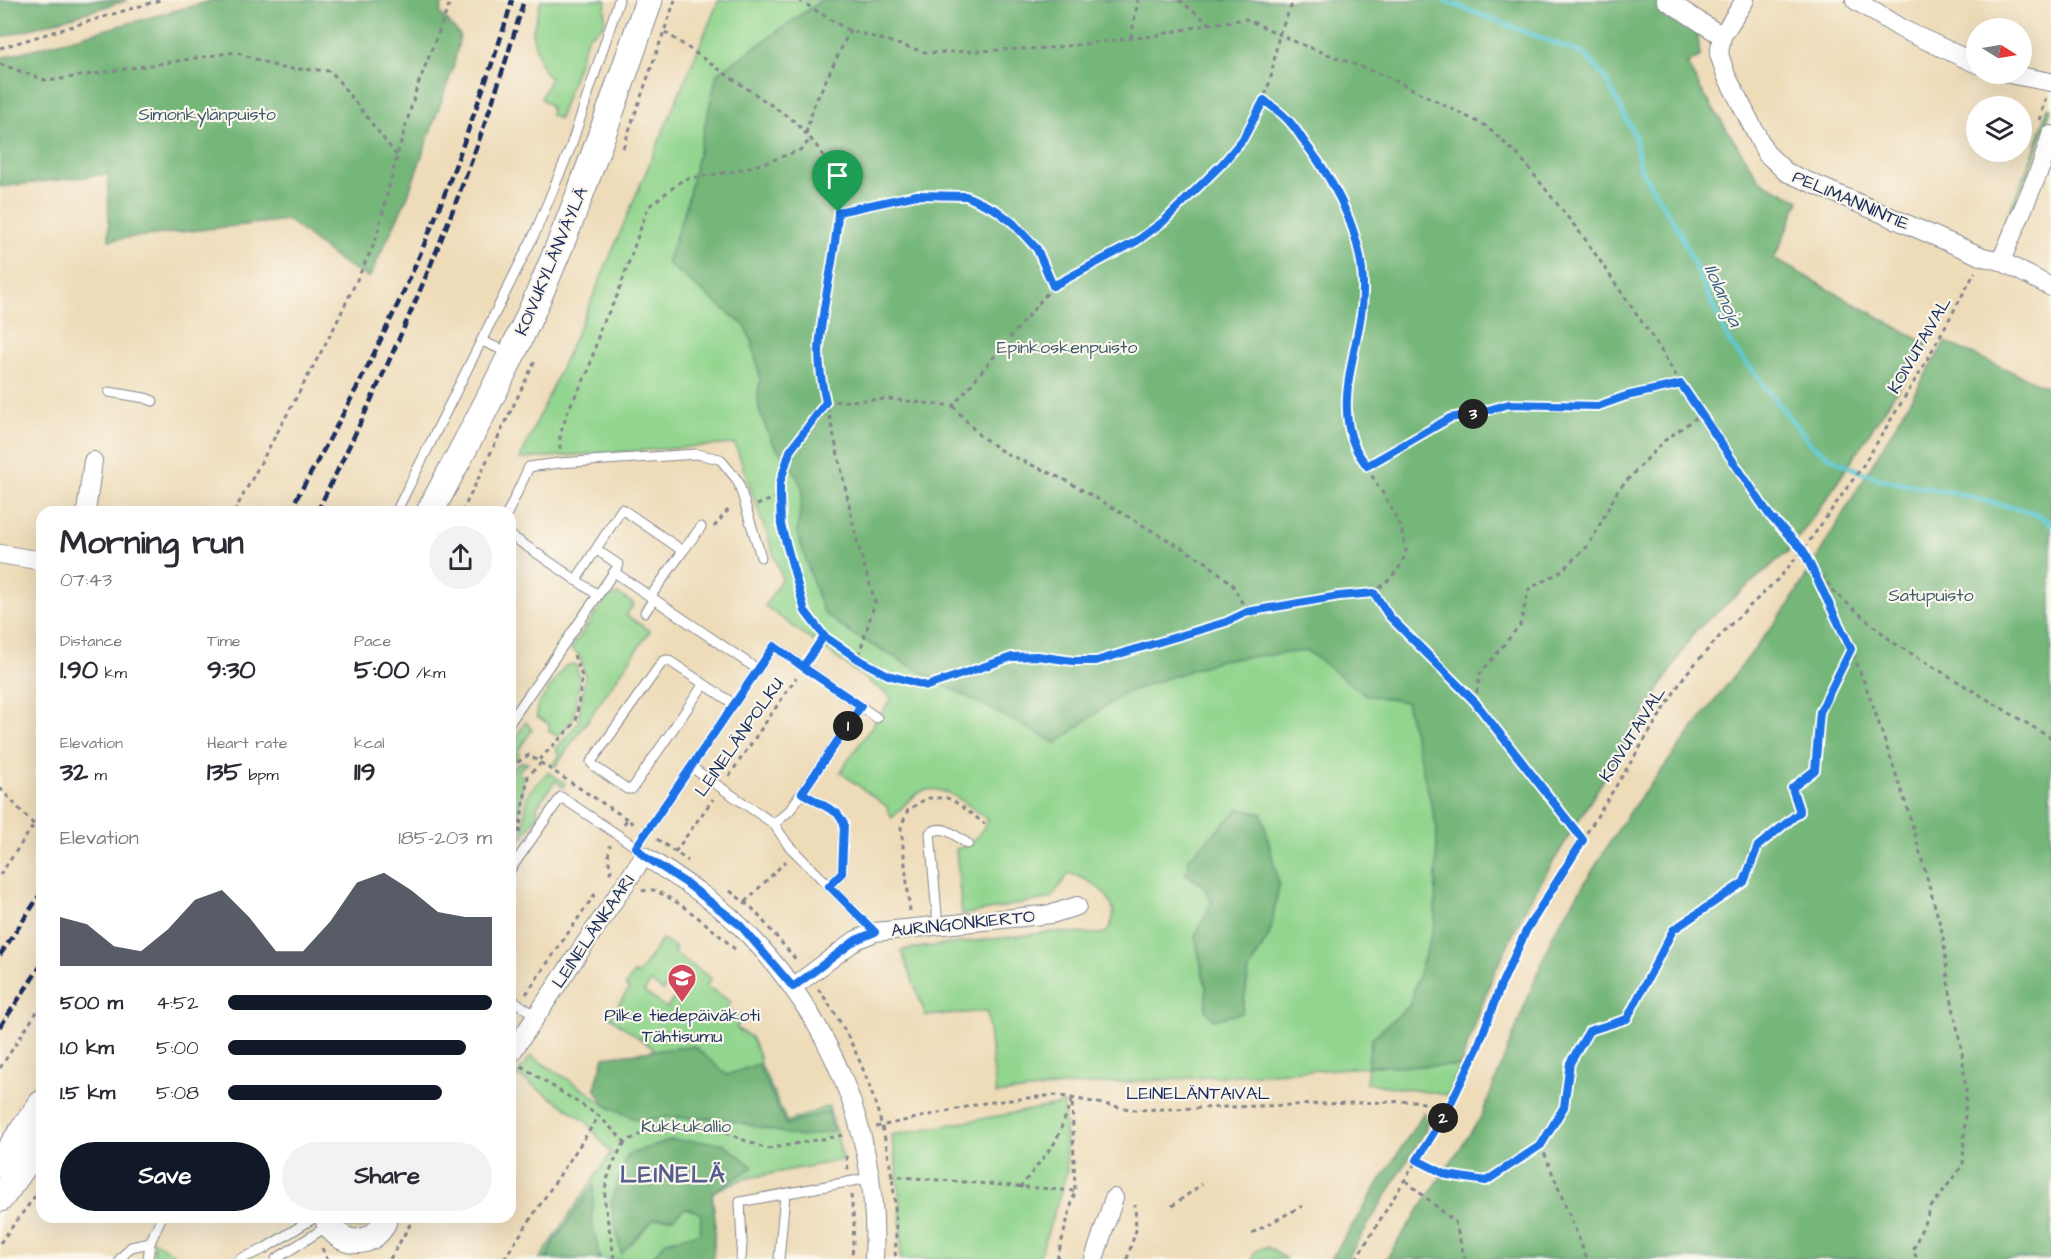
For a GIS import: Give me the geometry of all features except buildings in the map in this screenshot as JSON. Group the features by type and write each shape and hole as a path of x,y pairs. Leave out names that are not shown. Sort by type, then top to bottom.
{"main road":[{"name":"KOIVUKYLÄNVÄYLÄ","path":"433,506 511,354 566,230 649,0"},
{"path":"0,1164 36,1113"},
{"path":"0,1198 36,1148"},
{"path":"327,1223 350,1241 360,1241 368,1248 383,1223"},
{"path":"327,1223 343,1259"}],"street":[{"path":"1666,0 1722,36 1745,0"},
{"path":"1855,0 1902,29 1966,59"},
{"name":"PELIMANNINTIE","path":"1722,36 1719,54 1726,75 1767,153 1786,172 1992,259 2051,287"},
{"path":"2032,78 2051,82"},
{"path":"1992,259 2041,166 2051,135"},
{"path":"87,506 93,460"},
{"path":"0,554 36,560"},
{"name":"LEINELÄNKAARI","path":"516,1058 536,1016 640,851 740,925 793,987 821,1031 847,1088 861,1131 874,1221 874,1259"},
{"name":"AURINGONKIERTO","path":"793,987 856,940 875,932 1052,914 1077,906"},
{"path":"1094,1259 1114,1198"}],"lane":[{"path":"399,506 535,233 570,149 619,0"},
{"path":"482,341 511,354"},
{"path":"109,392 153,401"},
{"path":"511,506 530,467 697,454 720,459 738,481 761,557"},
{"path":"576,580 622,509 683,551"},
{"path":"645,612 652,598 701,527"},
{"path":"516,539 598,595"},
{"path":"516,713 619,565 597,550"},
{"path":"614,572 758,669"},
{"path":"516,861 561,797 640,851 691,767 774,646 878,717"},
{"path":"704,684 632,789 627,789 591,762 663,661 668,660 704,684 734,704"},
{"path":"774,824 790,810 861,706"},
{"path":"691,767 774,824 795,852 875,932"},
{"path":"802,793 837,813 844,823 842,873 829,886"},
{"path":"938,926 930,833 937,828 942,828 968,844"},
{"path":"516,1002 536,1016"},
{"path":"741,1259 740,1202 869,1178"},
{"path":"779,1259 785,1194"},
{"path":"148,1259 150,1243 159,1223"},
{"path":"240,1259 327,1223"},
{"path":"276,1259 327,1223"},
{"path":"120,1259 131,1247 150,1243"}],"path":[{"path":"0,48 160,0"},
{"path":"237,506 333,330 375,242 417,87 451,0"},
{"path":"799,0 850,30 928,53 1048,48 1131,38 1246,19 1390,78 1486,126 1520,157 1585,239 1659,347 1700,415 1770,516 1803,550 1835,593 1894,644 2051,738"},
{"path":"808,6 810,0"},
{"path":"1131,38 1138,0"},
{"path":"1179,0 1210,24"},
{"path":"953,406 1053,286 1137,241 1164,221 1223,163 1243,139 1264,100 1271,77 1278,34 1294,0"},
{"path":"806,133 814,105 850,30"},
{"path":"665,32 794,121 811,138 833,174 838,212 837,243 819,350 826,402 858,545 874,602 858,659"},
{"path":"0,64 48,81 236,52 282,68 331,71 397,156"},
{"path":"826,402 790,451 780,483 781,525 805,611 824,636 858,659 888,675 927,686 1012,657 1037,656 1073,661 1096,661 1226,622 1247,612 1339,596 1374,593 1396,572 1406,551 1401,527 1355,448 1348,425 1347,398 1362,307 1362,261 1347,212 1317,158 1287,118 1264,100"},
{"path":"559,463 560,435 569,408 588,372 601,327 617,296 648,207 684,179 735,171 765,163 800,150 811,138"},
{"path":"838,212 917,195 966,196 996,210 1013,223 1037,249 1053,286"},
{"name":"KOIVUTAIVAL","path":"1356,1259 1447,1111 1477,1049 1501,985 1527,929 1685,675 1803,550 1864,464 1992,259"},
{"path":"1367,466 1450,418 1509,404 1598,406 1626,396 1681,384"},
{"path":"826,402 888,399 953,406 979,435 1003,452 1065,480 1206,562 1232,584 1247,612"},
{"path":"1475,702 1480,674 1520,625 1529,589 1560,572 1588,545 1618,490 1664,441 1700,415"},
{"path":"701,527 716,527 727,511 746,503 754,507 780,496"},
{"path":"1803,550 1851,649 1871,700 1908,810 1940,923 1948,982 1962,1052 1966,1091 1963,1165 1931,1207 1913,1250 1917,1259"},
{"path":"1374,593 1389,616 1475,702 1583,840"},
{"name":"LEINELÄNPOLKU","path":"675,852 824,636"},
{"path":"518,841 528,776 576,722 582,676 575,656 563,645"},
{"path":"1417,1160 1447,1175 1486,1181 1541,1145 1564,1107 1570,1063 1589,1031 1627,1019 1673,930 1744,882 1758,846 1800,812 1792,788 1815,770 1820,712 1851,649"},
{"path":"516,763 528,754 627,819"},
{"path":"0,788 34,825"},
{"path":"911,917 901,827 908,810 927,798 947,798 985,824"},
{"path":"0,875 36,822"},
{"path":"745,902 795,852"},
{"path":"604,880 611,871"},
{"path":"519,1004 597,890"},
{"path":"640,891 654,890 684,908 744,958"},
{"path":"0,1068 36,1013"},
{"path":"516,1061 599,1116 625,1142"},
{"name":"LEINELÄNTAIVAL","path":"881,1126 984,1103 1056,1095 1136,1110 1417,1101 1447,1111"},
{"path":"1020,1188 1056,1141 1072,1098"},
{"path":"1057,1259 1075,1191 1072,1098"},
{"path":"504,1259 599,1116"},
{"path":"614,1259 604,1201 605,1182 625,1142 643,1132 688,1125 703,1126 723,1132 767,1149 842,1135 840,1126"},
{"path":"1541,1145 1587,1259"},
{"path":"844,1147 854,1224 852,1259"},
{"path":"890,1176 1075,1191"},
{"path":"1406,1180 1455,1222 1465,1259"},
{"path":"1172,1206 1202,1184"},
{"path":"0,1243 36,1195"},
{"path":"1127,1259 1136,1230 1135,1205"},
{"path":"1252,1233 1302,1206"},
{"path":"390,1259 411,1223"}],"green space":[{"path":"0,0 128,0 0,38"},
{"name":"Simonkylänpuisto","path":"214,0 443,0 440,13 460,35 454,65 407,198 369,278 338,260 288,220 109,240 108,174 0,187 0,58"},
{"path":"541,0 606,0 603,25 588,36 559,119 551,115 551,107 541,98 551,78 547,76 540,62 532,34"},
{"name":"Epinkoskenpuisto","path":"719,0 1653,0 1700,56 1687,64 1701,90 1760,181 1799,200 1774,259 1927,344 1825,501 1787,552 1694,632 1529,901 1492,977 1448,1095 1366,1083 1368,1067 1063,1086 996,1094 987,1011 926,1016 901,950 1052,932 1099,934 1107,932 1112,921 1113,909 1110,902 1096,886 1069,873 1051,898 962,915 956,849 975,839 988,820 956,797 938,790 920,792 892,818 886,806 840,772 892,698 765,606 782,578 735,444 520,459 588,308","holes":["1203,885 1279,885 1270,933 1249,970 1242,1013 1206,1010 1206,987 1195,937 1212,903"]},
{"name":"Epinkoskenpuisto","path":"822,0 1653,0 1697,28 1700,56 1687,64 1701,90 1760,181 1799,200 1774,259 1927,344 1825,501 1787,552 1694,632 1529,901 1492,977 1460,1066 1368,1066 1371,1039 1409,1006 1435,923 1437,828 1406,702 1366,695 1307,651 1220,660 1122,694 1056,743 849,632 824,613 797,532 803,489 791,465 772,442 759,410 760,378 752,342 745,326 667,263 686,206 717,74"},
{"path":"2048,108 2051,108 2032,162"},
{"path":"2030,162 2032,162 2004,230"},
{"name":"Satupuisto","path":"1945,342 2051,389 2051,1259 1386,1259 1481,1117 1553,934 1627,815 1790,603"},
{"path":"618,594 634,604 626,615 650,631 555,767 552,765 559,756 556,749 578,723 585,675 579,655 571,649 607,597"},
{"path":"575,664 580,677 573,720 559,736 549,732 549,724 537,717 537,707 565,666"},
{"path":"526,722 532,730 519,749 516,760 516,737"},
{"path":"521,762 528,763 517,772 524,777 516,832 516,766"},
{"path":"548,772 565,783 563,787 555,781 537,806 538,815 521,840 528,793"},
{"path":"1239,809 1262,814 1279,885 1270,933 1249,970 1242,1013 1213,1020 1206,1010 1206,987 1195,936 1212,902 1203,885 1186,874 1189,858"},
{"name":"Kukkukallio","path":"662,939 676,948 673,952 711,978 706,986 731,1002 727,1009 742,1019 736,1028 751,1037 787,1122 829,1106 843,1160 743,1179 712,1192 715,1220 713,1259 540,1259 611,1153 585,1120 517,1075 531,1056 611,1109 647,1055 654,1049 610,1017 629,989 625,986 634,973 638,975","holes":["672,977 683,985 667,1008 644,992 650,982 663,991"]},
{"path":"694,1046 727,1075 758,1064 786,1125 828,1111 833,1131 801,1137 724,1119 667,1117 640,1121 605,1105 595,1088 604,1057"},
{"path":"1064,1104 1067,1172 1039,1259 900,1259 900,1197 891,1135"},
{"path":"1424,1112 1427,1121 1425,1132 1347,1259 1331,1259"},
{"path":"670,1140 723,1143 753,1167 712,1193 715,1220 713,1259 650,1259 667,1241 700,1233 701,1213 685,1208 673,1218 654,1219 621,1254 611,1202 627,1155"},
{"path":"594,1185 592,1220 600,1259 546,1259 554,1242"},
{"path":"343,1223 369,1223 362,1228 346,1227"},
{"path":"153,1240 181,1259 154,1259"},
{"path":"1267,1247 1286,1259 1252,1259 1257,1250"}],"waterway":[{"name":"Ilolanoja","path":"1442,0 1586,55 1607,81 1635,136 1640,168 1677,227 1730,343 1811,444 1833,459 1878,479 1959,494 2030,512 2047,520 2051,525"}],"railway":[{"path":"292,506 359,383 420,254 466,137 512,0"},
{"path":"320,506 406,324 433,260 482,132 524,0"},
{"path":"0,955 36,901"},
{"path":"0,1027 36,973"}],"place":[{"name":"Pilke tiedepäiväkoti Tähtisumu","path":"682,1004"}],"district":[{"name":"LEINELÄ","path":"673,1174"}],"route":[{"path":"838,212 837,243 819,350 826,402 790,451 780,483 781,525 805,611 824,636 803,667 774,646 636,847 644,856 686,883 740,925 793,987 856,940 875,932 829,886 842,873 844,823 837,813 802,793 861,706 803,667 824,636 858,659 888,675 927,686 1012,657 1037,656 1073,661 1096,661 1226,622 1247,612 1339,596 1374,593 1389,616 1475,702 1583,840 1527,929 1501,985 1477,1049 1447,1111 1417,1160 1447,1175 1486,1181 1541,1145 1564,1107 1570,1063 1589,1031 1627,1019 1673,930 1744,882 1758,846 1800,812 1792,788 1815,770 1820,712 1851,649 1803,550 1770,516 1697,411 1681,384 1626,396 1598,406 1509,404 1450,418 1367,466 1355,448 1348,425 1347,398 1362,307 1362,261 1347,212 1317,158 1287,118 1264,100 1243,139 1223,163 1164,221 1137,241 1053,286 1037,249 1013,223 996,210 966,196 917,195 838,212"}]}
